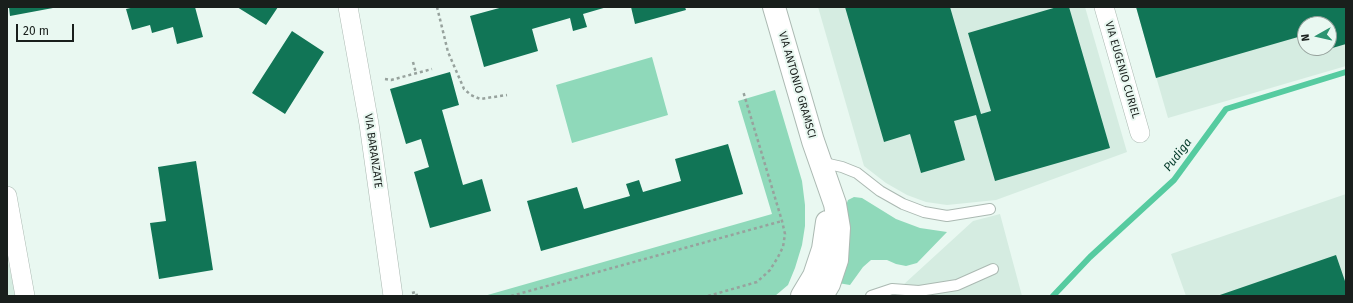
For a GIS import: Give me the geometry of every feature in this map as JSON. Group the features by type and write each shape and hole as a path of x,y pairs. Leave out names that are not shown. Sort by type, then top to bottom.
{"street":[{"name":"VIA BARANZATE","path":"348,7 369,124 394,296"},
{"name":"VIA ANTONIO GRAMSCI","path":"774,7 819,162 827,201 827,224 823,249 814,276 802,296"},
{"name":"VIA EUGENIO CURIEL","path":"1104,7 1140,133"},
{"name":"VIA ANTONIO GRAMSCI","path":"819,162 835,204 839,228 837,260 829,284 822,296"},
{"path":"7,196 25,296"}],"lane":[{"path":"819,162 842,167 857,173 880,191 903,204 924,212 947,216 990,210"},
{"path":"871,296 892,289 919,291 957,285 993,269"}],"path":[{"path":"437,7 448,52 464,89 471,95 480,99 507,95"},
{"path":"413,62 416,73"},
{"path":"385,79 391,80 432,69"},
{"path":"708,296 756,282 770,270 783,247 785,234 782,221 743,91"},
{"path":"511,296 782,221"},
{"path":"416,292 417,296"}],"shaded area":[{"path":"818,7 1085,7 1127,152 996,200 947,205 926,202 907,195 886,183 864,166"},
{"path":"1136,7 1346,7 1346,66 1168,118"},
{"path":"1346,194 1346,296 1186,296 1171,254"},
{"path":"1000,214 1022,296 891,296 973,221"},
{"path":"7,257 16,296 7,296"}],"green space":[{"path":"652,57 668,115 572,143 556,85"},
{"path":"775,90 802,181 805,205 805,226 802,245 788,285 775,296 484,296 772,214 738,101"},
{"path":"854,197 862,198 896,219 920,228 947,232 917,263 906,266 887,260 871,260 863,267 850,285 838,283 845,208 848,200"}],"building":[{"path":"9,7 53,7 53,8 10,16"},
{"path":"135,7 195,7 203,37 177,44 173,27 152,33 150,25 132,30 126,9"},
{"path":"237,7 278,7 266,25"},
{"path":"503,7 607,7 583,14 587,27 573,31 570,18 532,29 538,51 484,67 470,16"},
{"path":"631,7 685,7 686,10 635,24"},
{"path":"845,7 950,7 981,114 991,111 968,33 1057,7 1069,7 1110,148 995,181 976,115 954,121 965,160 921,173 910,134 884,142"},
{"path":"1136,7 1346,7 1346,44 1337,47 1337,16 1297,16 1297,37 1156,78"},
{"path":"292,31 324,52 285,114 252,93"},
{"path":"450,72 459,105 442,110 463,185 482,179 491,211 430,228 414,172 429,167 421,139 406,144 390,89"},
{"path":"728,144 743,194 541,251 527,201 577,187 584,209 630,196 626,184 639,180 643,192 681,181 675,159"},
{"path":"196,161 213,270 159,279 150,223 166,221 158,167"},
{"path":"1336,255 1346,284 1346,296 1217,296"}],"waterway":[{"name":"Pudiga","path":"1053,296 1090,257 1174,180 1226,109 1346,72"}]}
